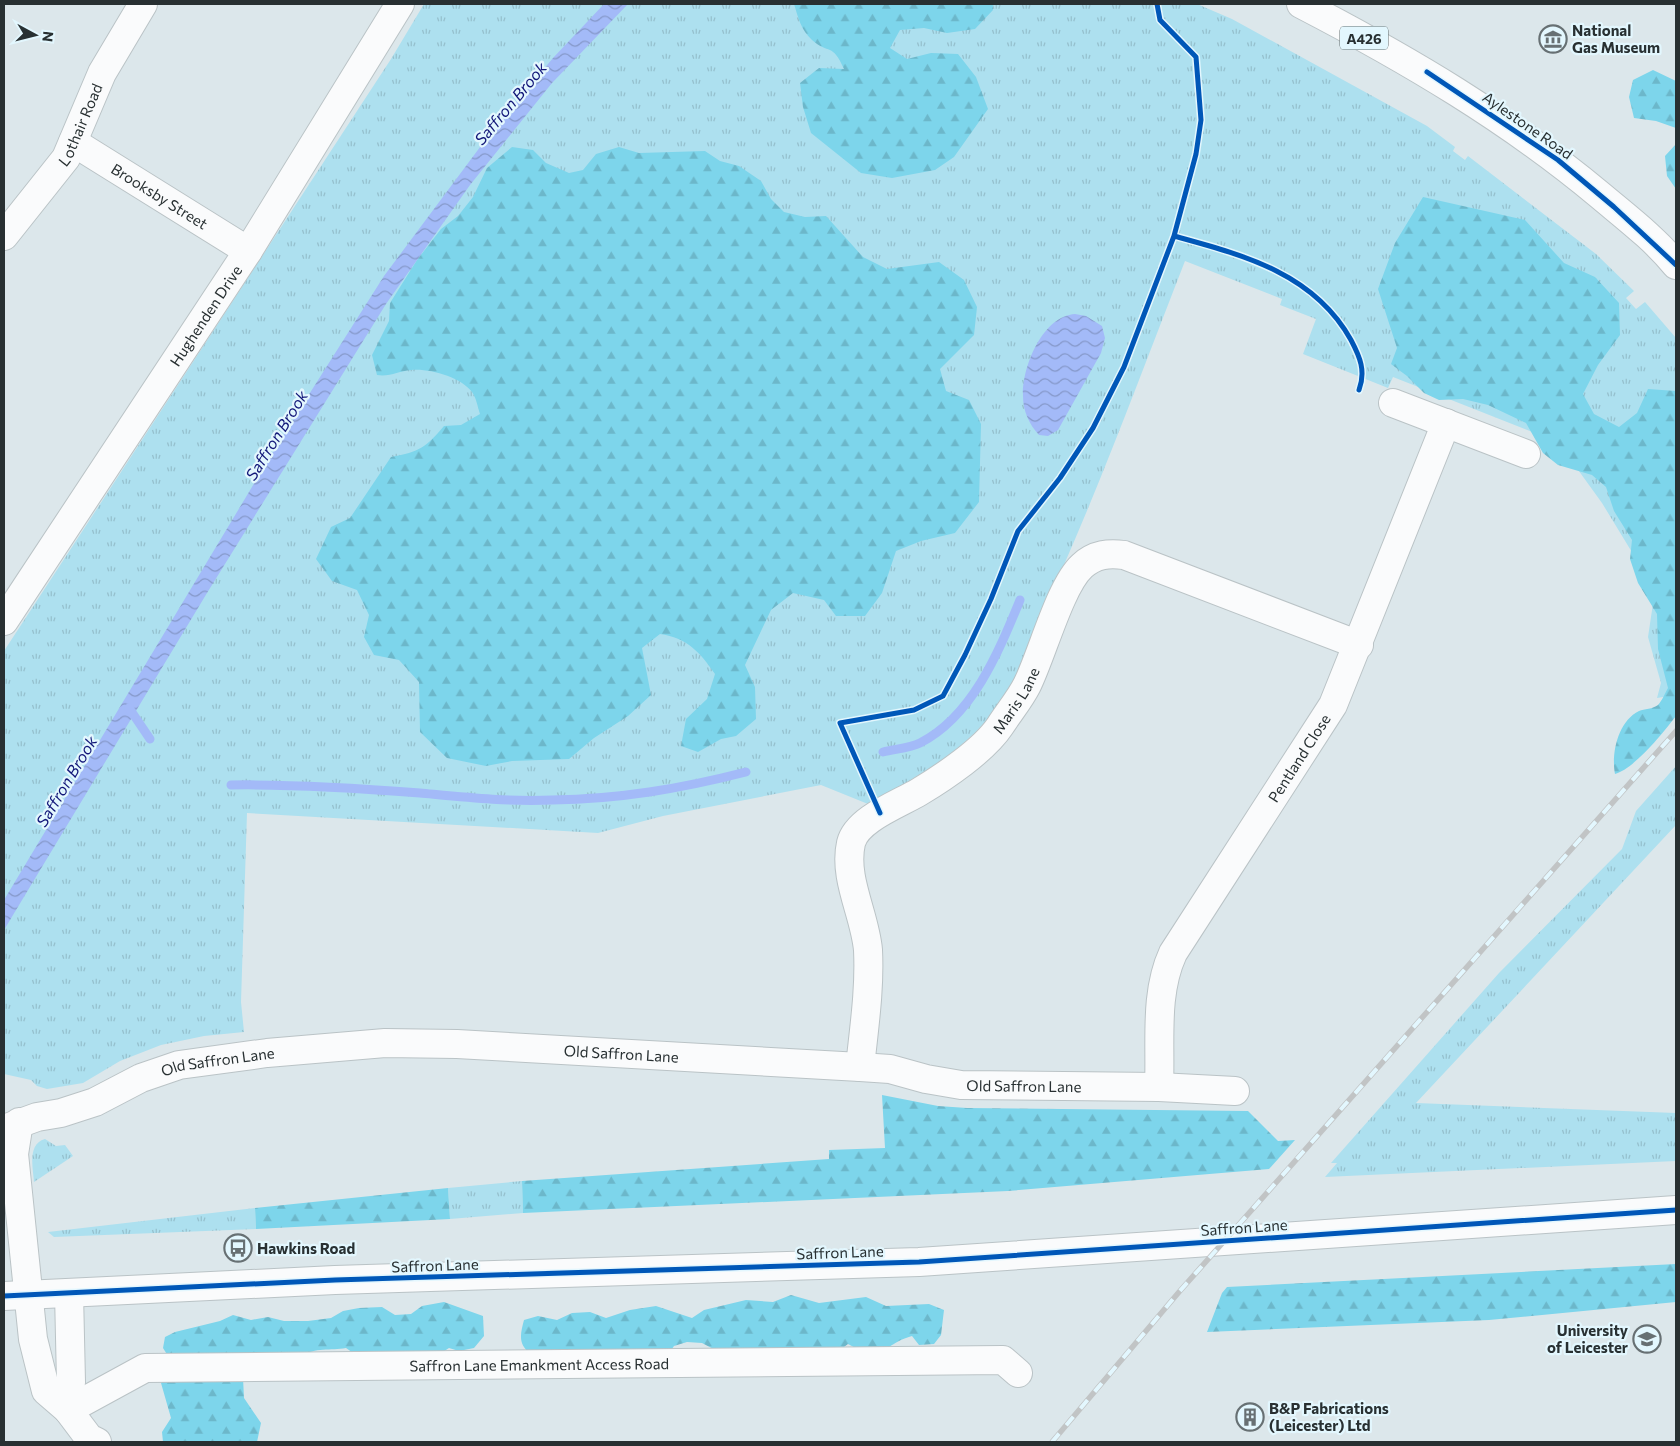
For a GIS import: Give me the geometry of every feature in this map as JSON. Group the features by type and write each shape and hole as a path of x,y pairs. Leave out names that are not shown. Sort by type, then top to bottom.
{"street":[{"name":"Lothair Road","path":"4,236 66,158 88,101 102,73 143,4"},
{"name":"Hughenden Drive","path":"4,621 248,251 400,4"},
{"name":"Aylestone Road","path":"1301,4 1427,72 1558,160 1614,207 1676,265"},
{"name":"Brooksby Street","path":"73,142 248,251"},
{"path":"1393,403 1526,454"},
{"name":"Pentland Close","path":"1159,1087 1162,988 1165,971 1173,953 1319,730 1333,705 1446,423"},
{"name":"Maris Lane","path":"860,1067 868,994 868,948 850,861 851,842 860,827 919,792 963,762 998,729 1027,686 1070,581 1082,565 1099,555 1111,553 1124,555 1359,644"},
{"name":"Old Saffron Lane","path":"16,1295 14,1154 11,1126 37,1116 61,1113 95,1102 141,1078 179,1065 267,1053 385,1043 456,1044 890,1069 926,1079 961,1085 1159,1087 1235,1091"},
{"name":"Saffron Lane","path":"16,1295 335,1280 919,1262 1676,1210"},
{"path":"68,1410 71,1382 69,1293"},
{"path":"16,1295 33,1340 46,1391 68,1410 91,1441"},
{"name":"Saffron Lane Emankment Access Road","path":"68,1410 99,1391 145,1368 1003,1360 1018,1373"}],"green space":[{"path":"424,4 1197,4 1232,19 1427,126 1455,147 1453,151 1465,160 1468,156 1596,254 1634,291 1626,298 1636,309 1645,302 1676,338 1676,695 1657,698 1661,683 1648,637 1655,590 1602,503 1576,467 1535,433 1393,377 1388,388 1303,354 1316,319 1280,305 1282,299 1185,261 1109,458 1024,662 1006,695 982,726 936,764 868,804 821,785 663,816 598,833 247,813 241,1002 244,1032 204,1036 161,1045 120,1061 83,1083 47,1089 37,1086 31,1080 4,1074 4,651 391,59"},
{"path":"794,4 993,4 993,10 975,29 947,33 924,28 900,30 890,48 907,59 931,53 958,54 976,77 988,109 954,157 935,170 892,178 861,173 811,133 803,107 800,83 819,68 844,69 833,52 808,36 800,23"},
{"path":"1653,70 1676,81 1676,128 1656,121 1634,118 1629,97 1633,80"},
{"path":"1676,144 1676,189 1667,176 1665,156"},
{"path":"512,147 533,150 546,163 569,173 583,170 596,154 619,147 639,153 705,151 720,161 739,166 761,181 771,199 784,212 805,217 826,216 863,257 887,269 939,262 964,280 977,307 974,335 940,369 946,391 969,400 981,424 979,502 955,533 921,541 896,551 882,593 865,616 836,616 824,600 793,593 771,610 745,665 755,687 756,719 736,736 721,739 698,752 681,746 686,719 707,699 715,674 692,647 678,639 660,634 642,648 651,695 628,716 594,738 569,759 512,761 486,766 447,758 420,732 419,682 399,660 374,655 364,637 369,615 357,590 332,581 316,559 331,527 350,518 391,457 416,451 427,444 444,426 461,425 480,414 473,394 467,387 453,378 427,370 377,375 372,355 389,321 390,303 417,260 441,229 458,216 473,197 487,168"},
{"path":"1423,197 1525,220 1564,263 1595,277 1619,303 1620,335 1598,365 1583,394 1594,414 1619,427 1637,413 1648,389 1676,391 1676,716 1639,758 1623,771 1615,774 1615,748 1621,730 1626,722 1639,711 1658,705 1668,688 1658,649 1657,614 1638,583 1630,559 1632,540 1614,511 1606,487 1592,475 1558,465 1543,453 1526,423 1488,405 1463,399 1439,400 1424,393 1407,376 1391,364 1397,348 1378,289 1395,243"},
{"path":"1676,766 1676,825 1416,1103 1676,1113 1676,1161 1325,1177 1337,1163 1331,1163 1499,973 1622,849 1636,811"},
{"path":"882,1095 938,1106 967,1108 1248,1111 1278,1141 1295,1140 1269,1169 1008,1191 523,1213 522,1181 829,1159 829,1150 885,1148"},
{"path":"45,1139 56,1146 65,1145 73,1156 34,1182 33,1151 39,1142"},
{"path":"522,1181 523,1213 450,1219 448,1188"},
{"path":"448,1188 450,1219 256,1229 255,1208"},
{"path":"255,1208 256,1229 54,1237 48,1232"},
{"path":"1676,1264 1676,1302 1489,1320 1207,1332 1222,1293 1227,1287"},
{"path":"791,1295 819,1303 866,1297 886,1306 929,1304 944,1310 941,1335 934,1344 919,1345 912,1336 876,1353 869,1353 848,1344 836,1353 721,1353 702,1343 687,1342 674,1346 669,1353 531,1354 524,1347 521,1339 524,1320 538,1316 557,1320 572,1313 590,1312 606,1318 630,1310 656,1306 692,1318 704,1310 746,1300 773,1302"},
{"path":"444,1302 483,1316 484,1336 474,1348 459,1351 449,1348 438,1355 356,1355 346,1348 317,1350 303,1356 168,1356 163,1348 165,1337 175,1332 220,1321 233,1315 251,1320 268,1317 284,1321 308,1321 331,1318 343,1311 359,1308 382,1307 395,1315 411,1314 422,1306"},
{"path":"170,1375 196,1382 219,1377 243,1378 244,1398 261,1423 257,1442 163,1442 162,1432 171,1418 161,1383"}],"water":[{"path":"604,4 628,4 552,83 470,185 386,304 207,593 4,930 4,900 282,437 384,276 492,131 553,58"},
{"path":"1075,314 1086,316 1102,326 1105,338 1101,353 1058,430 1048,436 1039,435 1025,412 1023,396 1026,371 1037,344 1044,333 1053,323"}],"waterway":[{"path":"883,752 920,743 939,731 955,716 969,699 993,661 1020,600"},
{"path":"129,708 150,739"},
{"path":"231,785 326,787 486,799 577,799 649,792 746,772"}],"railway":[{"path":"1052,1442 1179,1292 1676,731"}],"cycle path":[{"path":"880,813 840,723 914,710 943,696 965,655 991,599 1018,531 1060,478 1093,428 1124,367 1174,236 1196,154 1201,120 1196,57 1160,20 1157,4"},
{"path":"1427,72 1558,160 1614,207 1676,265"},
{"path":"1174,236 1251,260 1297,283 1317,298 1336,317 1357,352 1362,370 1359,390"},
{"path":"4,1296 335,1280 919,1262 1676,1210"}],"place":[{"name":"National Gas Museum","path":"1553,39"},
{"name":"Hawkins Road","path":"238,1248"},
{"name":"University of Leicester","path":"1647,1339"},
{"name":"B&P Fabrications (Leicester) Ltd","path":"1250,1417"}],"water label":[{"name":"Saffron Brook","path":"510,103"},
{"name":"Saffron Brook","path":"276,435"},
{"name":"Saffron Brook","path":"66,781"}]}
